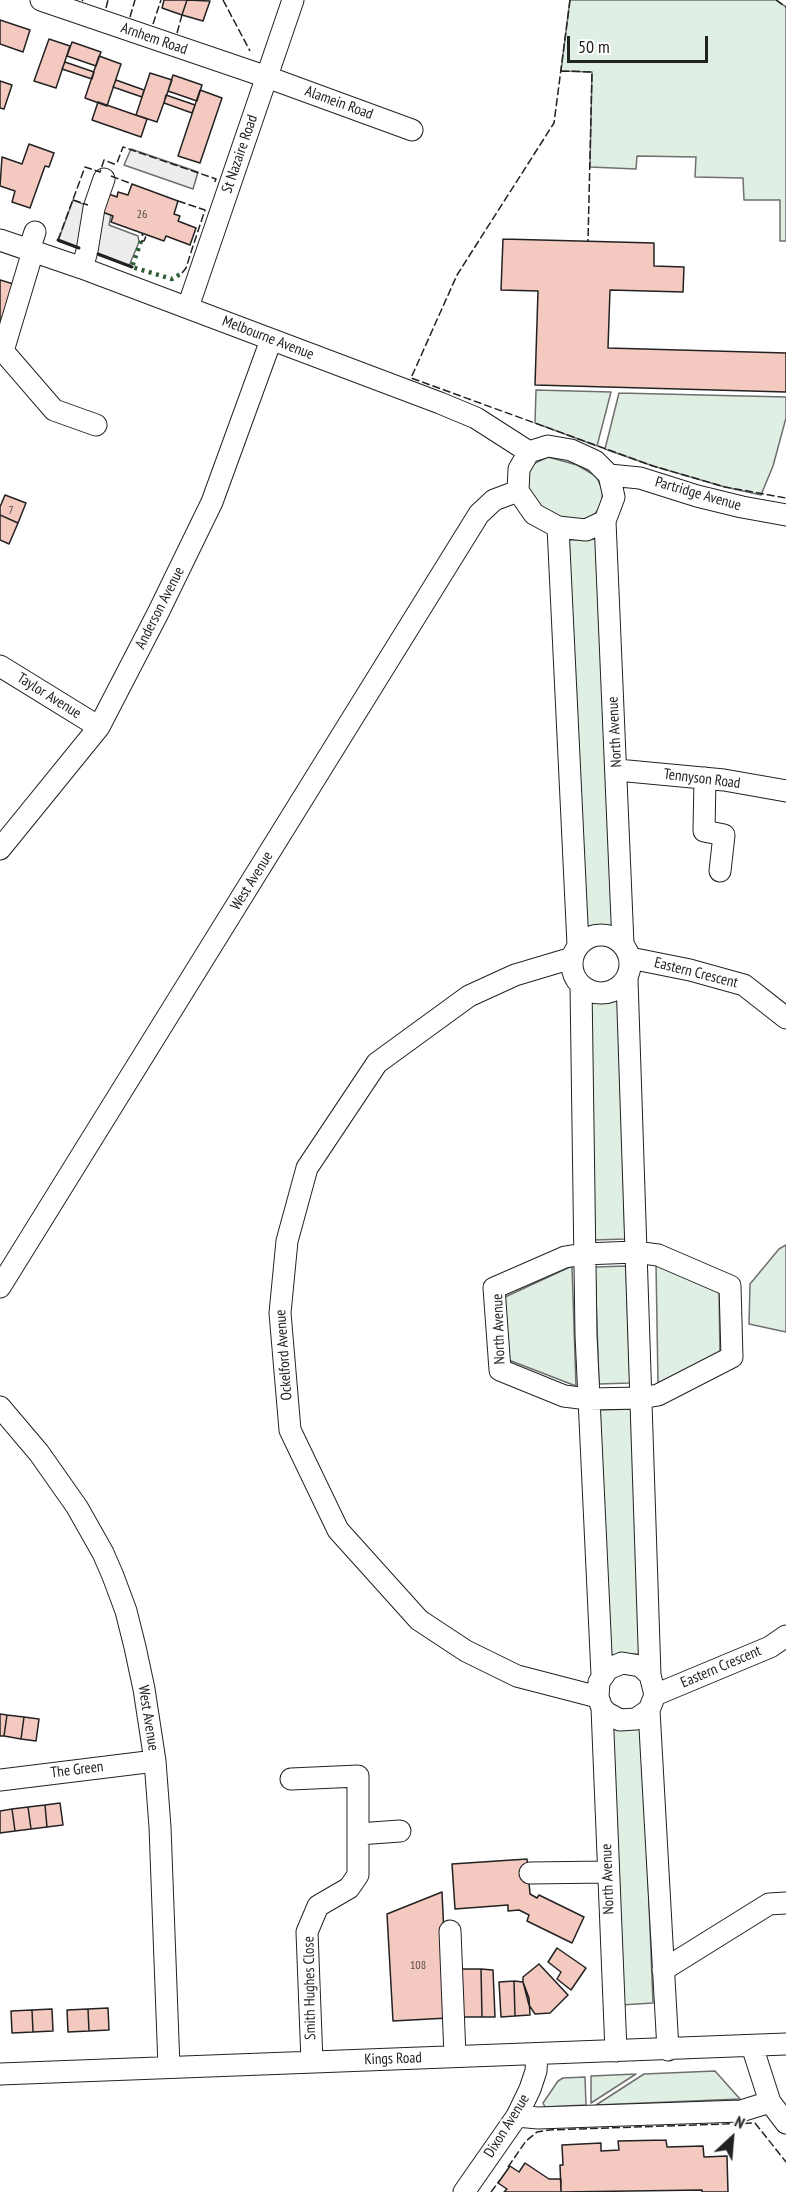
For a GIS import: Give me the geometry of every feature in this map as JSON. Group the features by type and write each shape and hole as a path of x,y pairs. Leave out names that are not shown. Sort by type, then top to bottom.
{"street":[{"name":"Arnhem Road","path":"41,0 267,77"},
{"name":"St Nazaire Road","path":"188,308 216,201 267,77 293,0"},
{"name":"Alamein Road","path":"267,77 412,129"},
{"path":"82,268 94,208 104,179"},
{"name":"Melbourne Avenue","path":"0,240 32,244 82,268 476,418 529,452"},
{"path":"32,244 1,351 54,410 96,425"},
{"name":"Anderson Avenue","path":"0,849 99,727 212,502 271,340"},
{"path":"548,447 572,450 596,461 609,475 614,497 605,520 586,530 558,528 534,514 518,491 519,469 529,452 548,447"},
{"name":"Partridge Avenue","path":"609,475 640,478 697,496 786,515"},
{"name":"West Avenue","path":"0,1287 8,1259 479,514 494,500 518,491"},
{"name":"North Avenue","path":"605,520 626,951 630,972 627,980 635,1251 651,1693 668,2050"},
{"name":"North Avenue","path":"558,528 575,952 572,971 581,986 588,1399 602,1675 599,1682 616,2051"},
{"name":"Taylor Avenue","path":"0,666 99,727"},
{"name":"Tennyson Road","path":"617,770 705,778 786,791"},
{"path":"705,778 704,831 724,835 720,871"},
{"path":"575,952 584,940 601,934 610,936 626,951"},
{"name":"Eastern Crescent","path":"626,951 744,985 786,1018"},
{"name":"Ockelford Avenue","path":"575,952 469,996 377,1063 307,1168 287,1241 280,1313 290,1430 338,1530 418,1620 466,1651 517,1676 600,1702"},
{"path":"581,986 602,994 613,992 627,980"},
{"name":"North Avenue","path":"635,1251 658,1255 730,1286 732,1357 658,1395 641,1398 588,1399 564,1396 500,1370 494,1288 566,1257 584,1254 635,1251"},
{"name":"West Avenue","path":"0,1407 65,1489 103,1553 126,1611 144,1689 155,1761 164,1901 169,2067"},
{"name":"Eastern Crescent","path":"651,1693 770,1647 786,1636"},
{"path":"600,1702 607,1713 620,1720 626,1720 641,1716 651,1693 640,1666 622,1663 608,1669 602,1675"},
{"name":"The Green","path":"0,1780 155,1761"},
{"name":"Smith Hughes Close","path":"291,1779 358,1776 358,1875 349,1888 318,1906 307,1932 312,2062"},
{"path":"358,1834 400,1831"},
{"path":"530,1873 608,1872"},
{"path":"663,1970 769,1904 786,1903"},
{"path":"450,1931 455,2056"},
{"name":"Kings Road","path":"0,2074 786,2044"},
{"path":"752,2046 770,2103 786,2123"},
{"name":"Dixon Avenue","path":"464,2192 517,2116 536,2071 537,2054"},
{"path":"517,2116 538,2118 741,2111 770,2103"}],"green space":[{"path":"570,0 776,0 786,7 786,241 780,241 780,200 744,200 743,178 695,177 696,157 637,156 636,169 590,167 592,72 561,71"},
{"path":"536,390 611,392 597,446 535,423"},
{"path":"619,393 786,397 786,418 773,466 761,495 653,466 605,449"},
{"path":"548,457 577,465 596,476 603,491 601,505 593,517 583,523 568,522 539,506 528,494 527,472 535,463"},
{"path":"600,539 615,928 584,929 569,540"},
{"path":"619,1000 625,1239 594,1240 588,1001"},
{"path":"786,1245 786,1332 749,1324 750,1284 779,1249"},
{"path":"656,1264 719,1288 720,1355 658,1383"},
{"path":"572,1266 576,1386 506,1359 503,1298"},
{"path":"626,1266 630,1383 599,1384 595,1267"},
{"path":"632,1409 642,1654 609,1655 598,1410"},
{"path":"642,1725 653,2003 621,2005 610,1726"},
{"path":"715,2071 740,2099 596,2105 644,2074"},
{"path":"636,2074 591,2103 591,2076"},
{"path":"585,2077 586,2105 545,2107 543,2103 558,2081 563,2078"}],"shaded area":[{"path":"131,149 198,172 193,189 124,165"},
{"path":"73,200 111,215 109,225 138,236 139,242 129,266 58,241"}],"building":[{"path":"164,0 187,0 182,15 162,8"},
{"path":"187,0 210,1 203,21 182,15"},
{"path":"0,20 30,30 23,52 0,44"},
{"path":"49,39 70,46 56,88 34,81"},
{"path":"72,42 101,52 96,66 67,56"},
{"path":"99,56 121,64 107,106 85,98"},
{"path":"65,62 94,72 92,79 62,69"},
{"path":"150,73 172,80 157,122 136,115"},
{"path":"173,75 202,85 197,101 168,91"},
{"path":"116,80 144,90 142,97 113,87"},
{"path":"0,81 12,85 4,109 0,108"},
{"path":"200,90 222,98 200,163 178,156"},
{"path":"166,95 195,105 192,113 164,103"},
{"path":"98,102 147,119 141,137 92,120"},
{"path":"29,144 54,153 49,167 45,166 30,208 12,202 15,191 0,186 2,157 22,164"},
{"path":"132,184 178,201 174,214 180,216 178,221 196,228 190,245 166,236 164,241 111,222 113,216 100,211 106,193 117,197 118,192 128,195"},
{"path":"503,239 654,243 654,266 684,267 683,292 610,290 608,348 786,353 786,392 535,385 538,291 501,290"},
{"path":"0,280 17,285 0,332"},
{"path":"5,495 26,503 18,523 0,515 0,507"},
{"path":"0,515 18,523 9,544 0,540"},
{"path":"0,1714 7,1715 4,1736 0,1736"},
{"path":"7,1715 24,1717 21,1739 4,1736"},
{"path":"24,1717 39,1719 36,1741 21,1739"},
{"path":"60,1803 63,1825 47,1827 45,1805"},
{"path":"45,1805 47,1827 31,1829 28,1807"},
{"path":"28,1807 31,1829 15,1831 12,1809"},
{"path":"12,1809 15,1831 0,1833 0,1811"},
{"path":"527,1859 530,1894 537,1898 539,1895 584,1917 572,1943 527,1921 529,1915 519,1910 508,1911 508,1905 455,1909 452,1864"},
{"path":"442,1892 448,2018 393,2021 387,1914"},
{"path":"557,1948 586,1968 571,1990 557,1979 561,1972 548,1962"},
{"path":"539,1964 568,1995 550,2013 535,2014 529,2005 523,1982 523,1977"},
{"path":"462,1969 481,1969 482,2017 463,2017"},
{"path":"481,1969 493,1970 495,2017 482,2017"},
{"path":"514,1981 515,2016 501,2017 499,1982"},
{"path":"514,1981 523,1982 529,1998 530,2015 515,2016"},
{"path":"108,2008 109,2030 89,2031 88,2009"},
{"path":"52,2009 53,2031 33,2032 32,2010"},
{"path":"88,2009 89,2031 68,2032 67,2010"},
{"path":"32,2010 33,2032 12,2033 11,2011"},
{"path":"666,2140 667,2147 703,2146 704,2157 727,2156 728,2192 702,2192 702,2190 561,2192 562,2145 601,2143 601,2151 619,2150 618,2141"},
{"path":"525,2163 549,2179 561,2179 561,2192 504,2192 507,2189 498,2183 510,2166 519,2172"}],"hedge":[{"path":"141,241 132,267 172,279 182,273"}],"fence":[{"path":"106,8 108,0"},
{"path":"130,17 135,0"},
{"path":"153,24 161,0"},
{"path":"223,0 250,51"},
{"path":"570,0 554,123 457,275 411,378 653,466 725,487 786,498"},
{"path":"776,0 786,7"},
{"path":"177,33 182,15"},
{"path":"561,71 592,72 588,241"},
{"path":"58,240 85,167 100,172 104,160 117,163 123,147 216,179 214,184"},
{"path":"111,176 132,184"},
{"path":"73,200 88,205"},
{"path":"178,201 205,210 193,246"},
{"path":"141,241 144,241 146,236 143,234"},
{"path":"182,273 186,268 193,246"},
{"path":"508,2167 526,2141 537,2132 755,2123 786,2162"},
{"path":"491,2192 500,2180"}],"wall":[{"path":"58,240 79,248"},
{"path":"98,254 132,267"}]}
